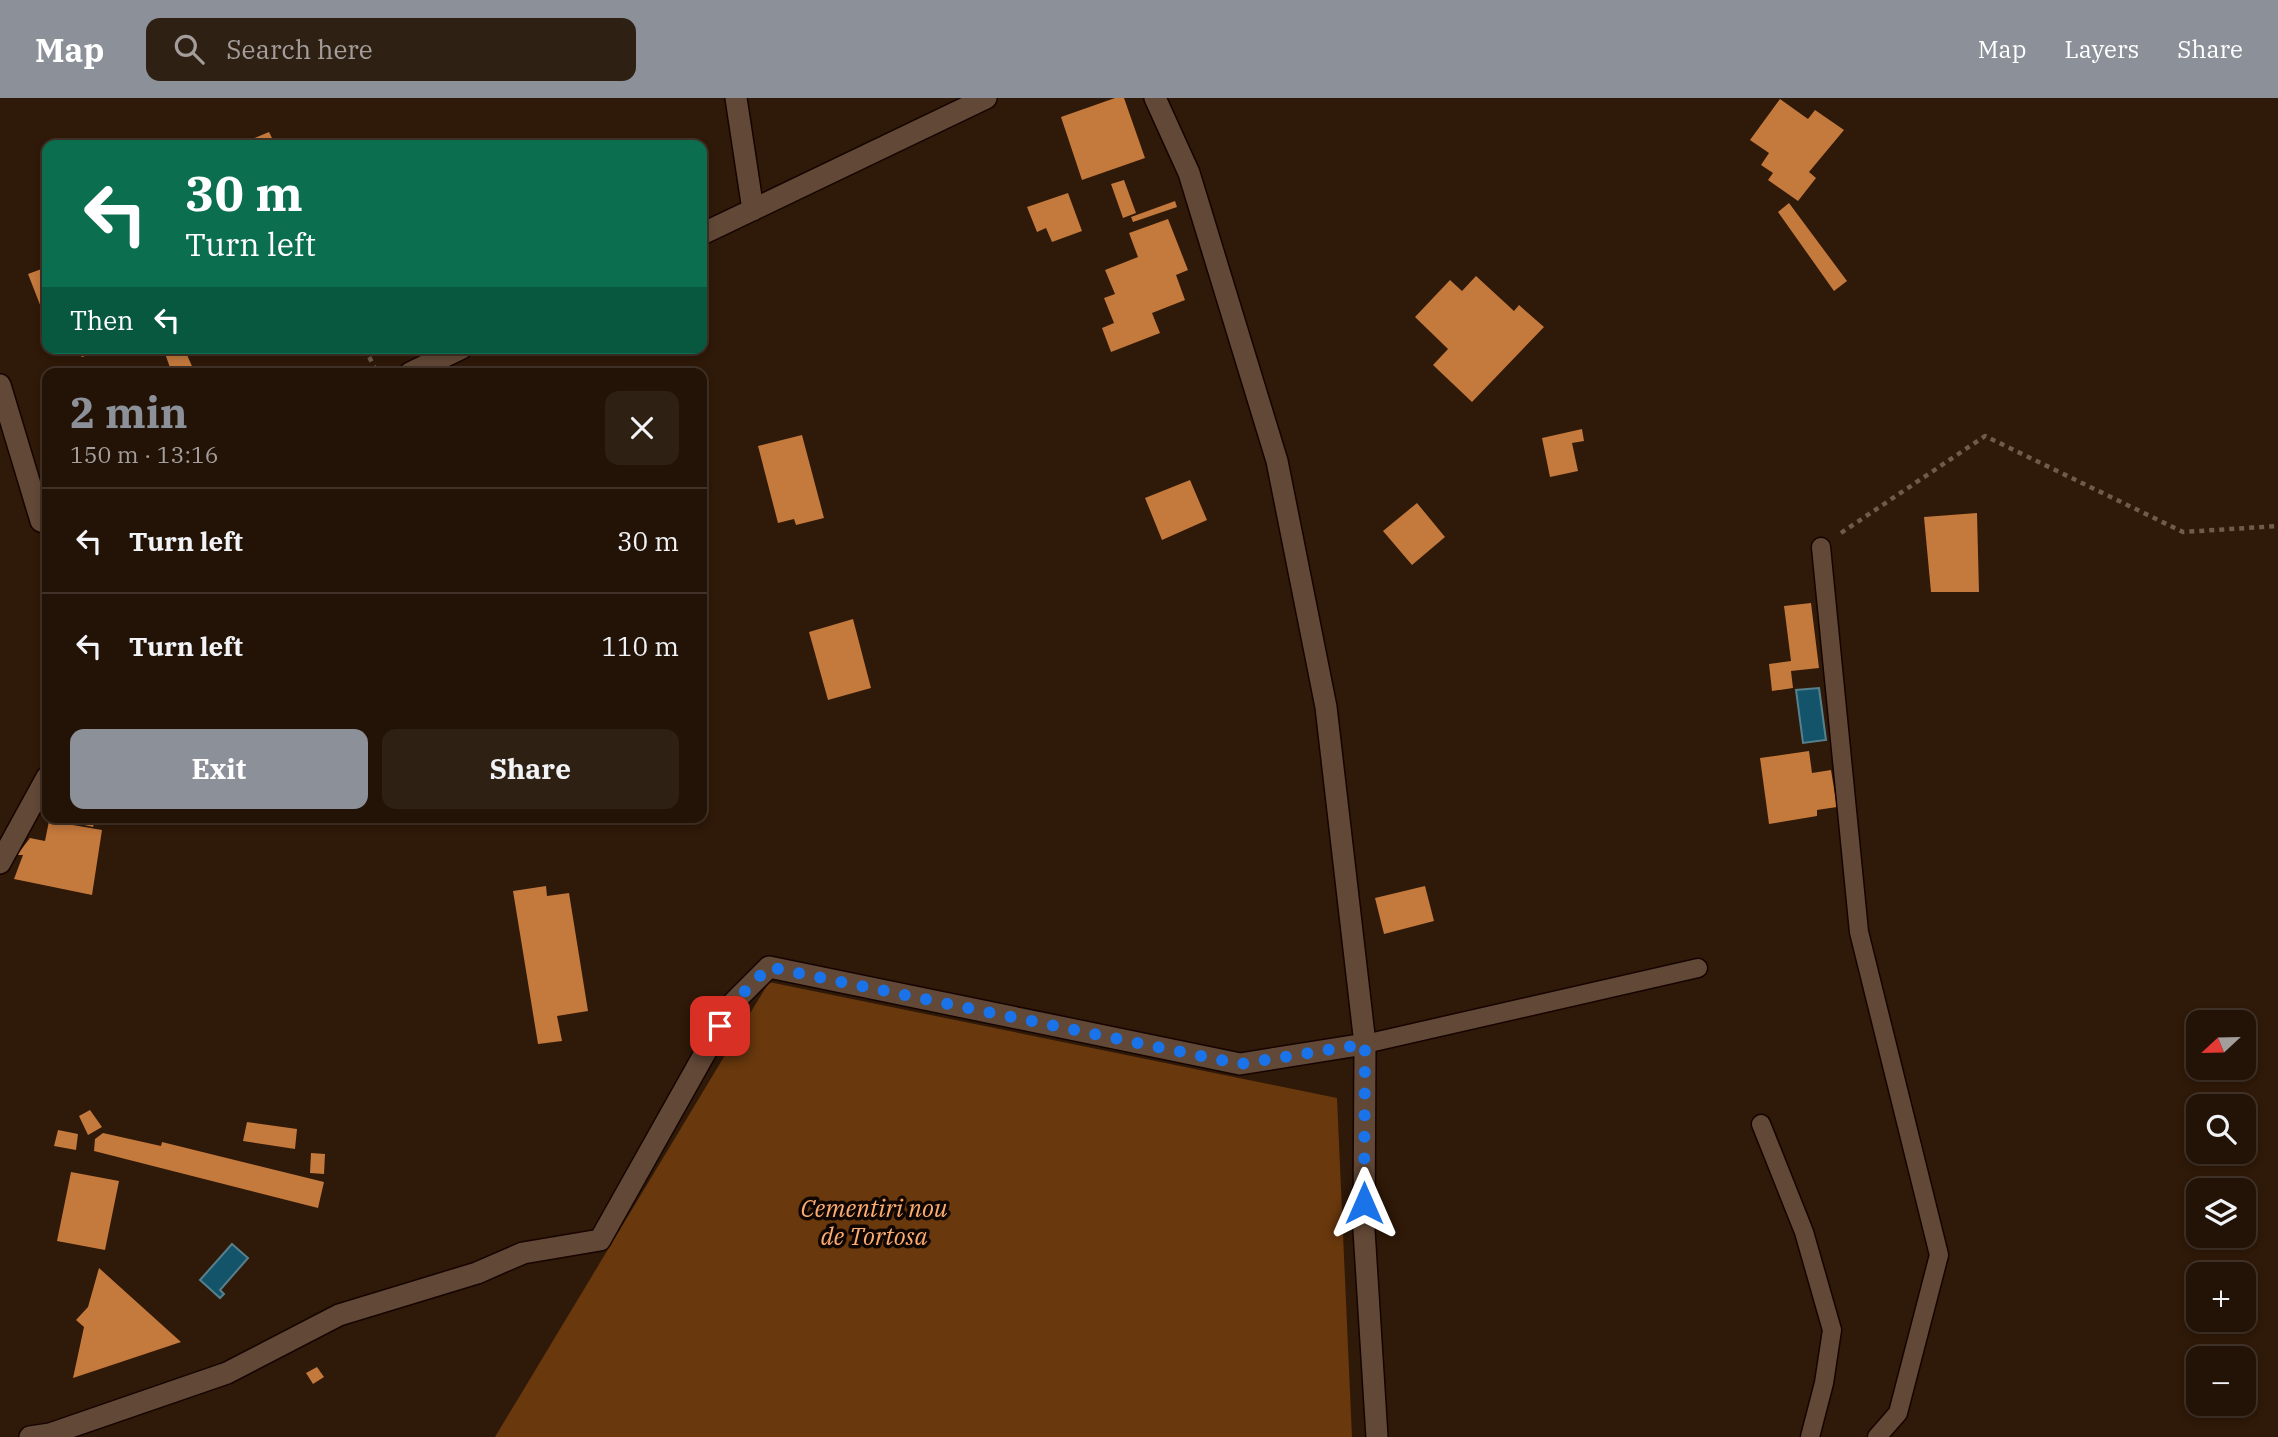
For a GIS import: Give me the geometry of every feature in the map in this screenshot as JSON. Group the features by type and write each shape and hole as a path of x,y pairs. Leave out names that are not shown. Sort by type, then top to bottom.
{"street":[{"path":"736,98 753,210"},
{"path":"707,232 986,98"},
{"path":"1155,98 1189,173 1277,461 1326,707 1365,1044 1364,1230 1377,1437"},
{"path":"420,368 450,354"},
{"path":"0,385 42,521"},
{"path":"0,863 42,786"},
{"path":"30,1437 50,1434 227,1373 338,1315 477,1273 523,1253 600,1240 733,1003 769,967 1240,1064 1365,1044"}],"lane":[{"path":"1821,547 1859,932 1939,1255 1898,1413 1877,1437"},
{"path":"1365,1044 1698,968"},
{"path":"1761,1124 1804,1232 1832,1330 1824,1383 1810,1437"}],"path":[{"path":"1821,547 1985,436 2183,532 2278,526"}],"green space":[{"name":"Cementiri nou de Tortosa","path":"769,982 1337,1098 1352,1437 495,1437"}],"water":[{"path":"1819,688 1826,740 1803,743 1796,690"},
{"path":"232,1244 248,1258 220,1290 224,1294 220,1298 200,1280"}],"building":[{"path":"1115,98 1124,98 1145,158 1082,180 1061,117"},
{"path":"1780,99 1808,119 1815,110 1844,130 1809,172 1816,178 1798,201 1768,180 1773,173 1761,165 1769,153 1750,140"},
{"path":"269,132 273,140 249,140"},
{"path":"1124,180 1136,213 1123,218 1111,184"},
{"path":"1068,193 1082,231 1052,242 1046,228 1037,232 1027,207"},
{"path":"1175,201 1177,207 1133,222 1131,217"},
{"path":"1789,203 1847,281 1834,291 1778,212"},
{"path":"1168,219 1188,270 1176,275 1185,300 1152,313 1160,333 1111,352 1102,328 1114,323 1104,298 1115,294 1105,270 1138,257 1129,233"},
{"path":"42,269 42,310 28,274"},
{"path":"1476,276 1514,311 1519,305 1544,327 1472,402 1433,365 1448,349 1415,317 1450,280 1462,291"},
{"path":"165,354 187,354 193,368 170,368"},
{"path":"1582,429 1584,441 1572,443 1578,471 1550,477 1542,438"},
{"path":"802,435 824,518 796,525 794,519 778,523 758,446"},
{"path":"1190,480 1207,520 1162,540 1145,498"},
{"path":"1417,503 1445,537 1412,565 1383,531"},
{"path":"1977,513 1979,592 1931,592 1924,517"},
{"path":"1811,603 1819,668 1791,671 1793,688 1772,691 1769,664 1791,661 1784,606"},
{"path":"853,619 871,688 828,700 809,632"},
{"path":"1809,751 1812,773 1831,770 1837,807 1817,810 1817,816 1769,824 1760,758"},
{"path":"49,823 102,830 92,895 14,879 23,855 17,855 30,838 45,841"},
{"path":"75,823 94,823 93,827"},
{"path":"546,886 547,896 569,893 588,1011 557,1016 562,1041 538,1044 513,891"},
{"path":"1425,886 1434,921 1384,934 1375,898"},
{"path":"90,1110 102,1127 88,1135 79,1116"},
{"path":"247,1122 297,1129 295,1149 243,1141"},
{"path":"58,1130 78,1134 76,1150 54,1146"},
{"path":"103,1133 161,1146 162,1142 324,1182 318,1208 94,1151 95,1139"},
{"path":"311,1153 325,1154 324,1174 310,1173"},
{"path":"71,1172 119,1181 105,1250 57,1241"},
{"path":"99,1268 181,1342 73,1378 84,1327 76,1320 88,1307"},
{"path":"317,1367 324,1377 313,1384 306,1373"}],"route":[{"path":"720,1026 733,1003 769,967 1240,1064 1365,1044 1364,1203"}]}
